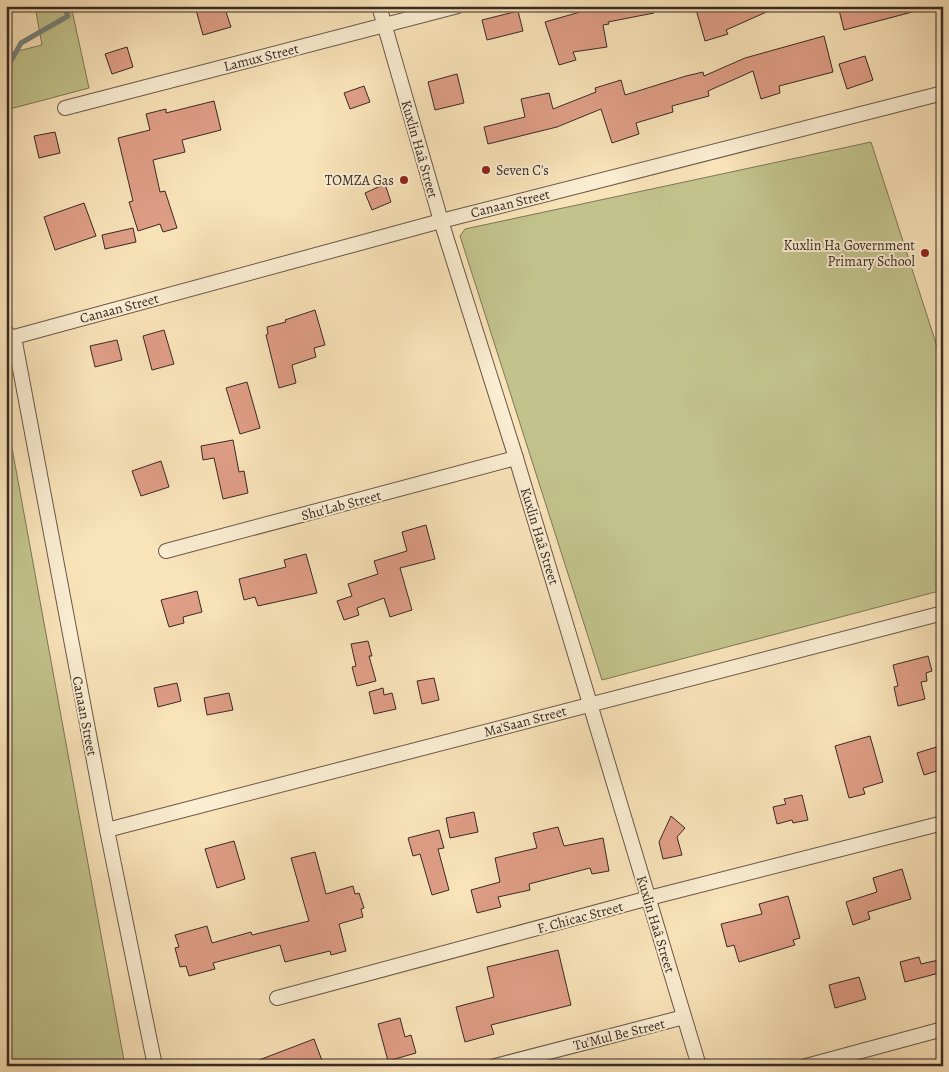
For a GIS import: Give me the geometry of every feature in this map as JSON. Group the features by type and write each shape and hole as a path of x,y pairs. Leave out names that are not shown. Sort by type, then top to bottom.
{"street":[{"name":"Kuxlin Haâ Street","path":"379,6 441,221 516,458 699,1066"},
{"name":"Lamux Street","path":"65,108 458,6"},
{"name":"Canaan Street","path":"155,1066 10,331 943,93"},
{"name":"Shu'Lab Street","path":"166,551 516,458"},
{"name":"Ma'Saan Street","path":"107,830 943,613"},
{"name":"F. Chicac Street","path":"277,998 649,898 943,823"},
{"name":"Tu'Mul Be Street","path":"495,1066 684,1017"},
{"path":"806,1066 943,1029"}],"green space":[{"path":"35,6 71,6 89,88 6,110 6,54 42,45"},
{"path":"871,142 943,365 943,590 602,680 460,236 465,229"},
{"path":"6,415 125,1066 6,1066"}],"building":[{"path":"208,6 224,6 231,27 203,35 196,10"},
{"path":"601,6 653,6 654,13 608,22 609,24 603,25 607,47 573,52 576,60 559,65 545,22"},
{"path":"695,6 780,6 726,30 728,34 705,41"},
{"path":"838,6 916,6 916,11 844,30"},
{"path":"518,11 523,31 487,40 482,20"},
{"path":"824,36 833,72 779,86 780,93 761,99 753,71 708,91 709,96 672,106 673,112 636,123 639,134 612,143 601,109 557,127 488,144 484,127 525,117 521,99 549,93 553,109 596,92 595,88 621,80 625,95 686,76 703,72 704,76 745,58"},
{"path":"127,47 133,67 112,74 105,54"},
{"path":"865,56 873,80 847,89 839,64"},
{"path":"457,74 464,103 435,110 428,82"},
{"path":"364,86 370,102 350,109 344,93"},
{"path":"214,101 221,130 182,140 185,152 153,160 160,192 165,191 177,228 163,232 160,224 138,231 129,202 133,201 118,138 150,130 146,114 166,109 166,113"},
{"path":"55,132 60,153 39,158 34,136"},
{"path":"385,184 391,202 372,210 365,193"},
{"path":"84,203 96,236 55,250 44,217"},
{"path":"133,228 136,242 105,249 102,235"},
{"path":"315,310 325,345 314,348 316,357 292,365 296,383 279,388 266,335 268,334 267,327 286,322 285,320"},
{"path":"164,330 174,364 152,370 143,336"},
{"path":"117,340 122,360 95,367 90,346"},
{"path":"247,382 260,428 240,434 226,388"},
{"path":"233,440 239,472 244,471 248,493 223,499 214,458 203,460 201,446"},
{"path":"161,461 169,487 141,496 132,471"},
{"path":"426,525 435,559 400,568 412,610 390,617 384,598 357,608 359,615 344,620 337,601 352,596 348,584 378,574 374,561 407,551 402,532"},
{"path":"306,554 317,593 258,606 255,597 244,600 239,579 286,567 284,560"},
{"path":"197,591 202,612 183,617 184,623 169,627 161,600"},
{"path":"368,641 372,656 369,656 376,681 357,686 352,667 356,666 351,644"},
{"path":"928,656 932,671 926,673 927,681 921,682 925,699 898,706 894,687 898,686 893,665"},
{"path":"434,678 439,700 422,704 417,681"},
{"path":"177,683 181,701 158,707 154,688"},
{"path":"383,688 384,695 392,693 396,709 374,714 369,692"},
{"path":"229,693 233,710 207,715 204,698"},
{"path":"870,736 883,782 863,788 865,794 849,798 835,746"},
{"path":"943,745 943,769 924,775 917,753"},
{"path":"802,795 808,820 793,823 792,820 777,824 773,807 786,804 784,799"},
{"path":"474,812 478,832 450,838 446,818"},
{"path":"671,816 685,828 677,837 682,855 663,859 659,842"},
{"path":"558,827 564,846 603,838 609,871 592,874 590,868 529,884 530,890 498,897 501,907 477,913 471,890 500,882 495,858 537,848 533,833"},
{"path":"439,830 444,848 438,849 449,890 432,895 420,854 413,856 408,838"},
{"path":"234,841 245,879 217,888 205,849"},
{"path":"315,852 326,894 353,886 355,894 359,893 364,908 361,909 363,917 339,924 346,951 331,955 330,951 285,962 280,945 213,963 215,969 189,976 186,966 180,967 175,948 179,947 175,935 207,926 212,943 251,932 252,935 309,921 291,858"},
{"path":"902,869 911,899 868,912 870,919 853,925 846,902 877,892 873,878"},
{"path":"788,896 800,938 793,940 795,945 739,962 734,945 727,947 721,924 762,914 759,904"},
{"path":"558,950 571,1005 491,1025 494,1034 465,1042 456,1007 494,997 487,967"},
{"path":"919,957 921,964 943,959 943,972 905,982 900,962"},
{"path":"859,977 866,999 835,1008 829,985"},
{"path":"400,1018 405,1037 411,1035 416,1053 388,1061 378,1024"},
{"path":"314,1039 324,1066 246,1066 246,1065"}],"waterway":[{"path":"6,70 21,43 68,16 64,6"}],"place":[{"name":"Seven C's","path":"486,170"},
{"name":"TOMZA Gas","path":"404,180"},
{"name":"Kuxlin Ha Government Primary School","path":"925,253"}]}
